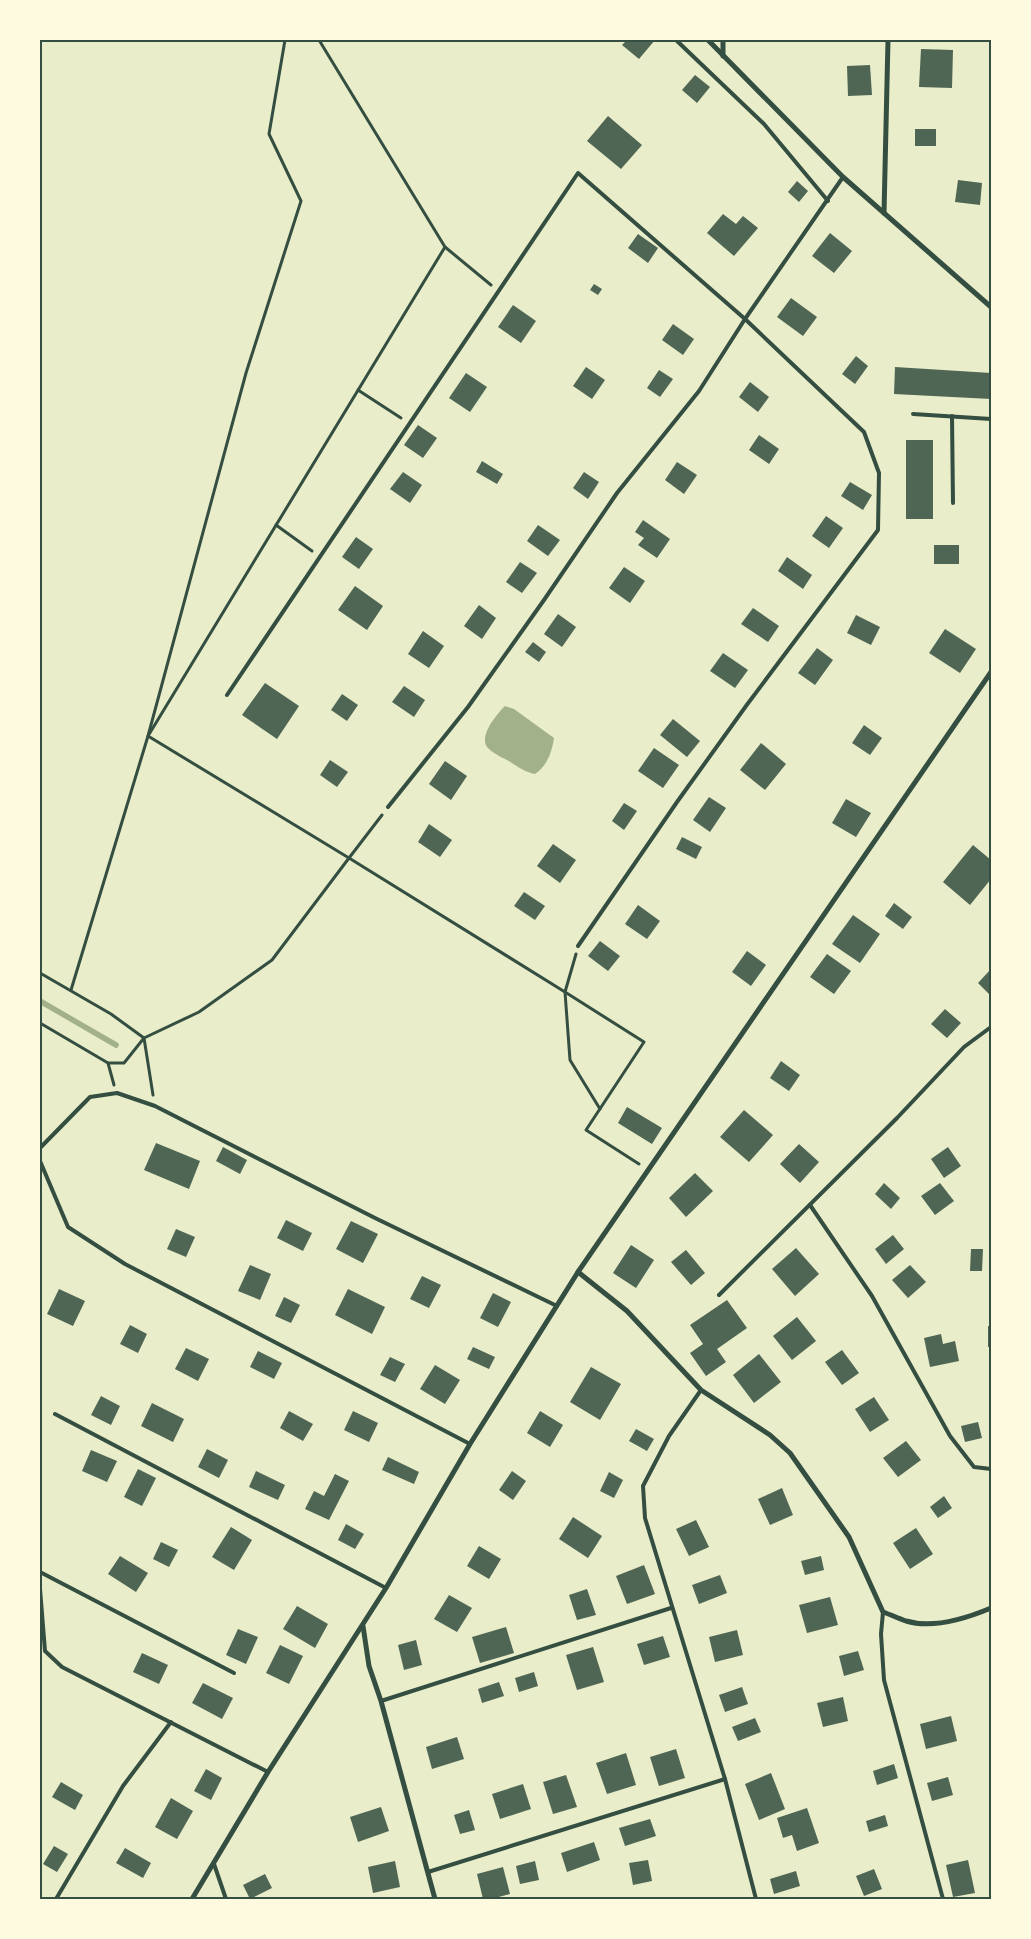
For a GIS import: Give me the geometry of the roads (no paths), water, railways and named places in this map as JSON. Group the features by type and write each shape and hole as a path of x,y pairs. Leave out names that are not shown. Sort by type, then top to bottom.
{"street":[{"path":"708,40 843,177 991,307"},
{"path":"723,40 723,56"},
{"path":"884,213 888,40"},
{"path":"192,1899 268,1772 363,1626 470,1444 578,1272 991,672"},
{"path":"578,1272 626,1311 701,1390 770,1435 790,1453 848,1537 883,1612 907,1621 940,1624 991,1608"},
{"path":"363,1626 369,1666 381,1701 435,1899"}],"lane":[{"path":"676,40 764,124 828,201"},
{"path":"227,696 578,173 745,320 864,432 879,473 878,530 676,802 578,946"},
{"path":"388,807 468,707 539,608 617,493 699,392 745,320 843,177"},
{"path":"913,414 991,419"},
{"path":"952,416 953,504"},
{"path":"719,1295 897,1118 964,1047 991,1027"},
{"path":"40,1148 90,1097 117,1093 155,1106 375,1218 557,1306"},
{"path":"40,1161 68,1227 125,1264 470,1444"},
{"path":"810,1205 872,1296 950,1436 974,1467 991,1469"},
{"path":"701,1390 670,1436 643,1486 645,1518 724,1779 756,1899"},
{"path":"55,1414 386,1588"},
{"path":"40,1572 234,1673"},
{"path":"40,1589 46,1651 62,1668 268,1772"},
{"path":"381,1701 671,1608"},
{"path":"883,1612 881,1634 884,1680 943,1899"},
{"path":"56,1899 123,1786 171,1722"},
{"path":"428,1872 724,1779"},
{"path":"214,1864 226,1899"}],"waterway":[{"path":"40,1001 116,1045"}]}
